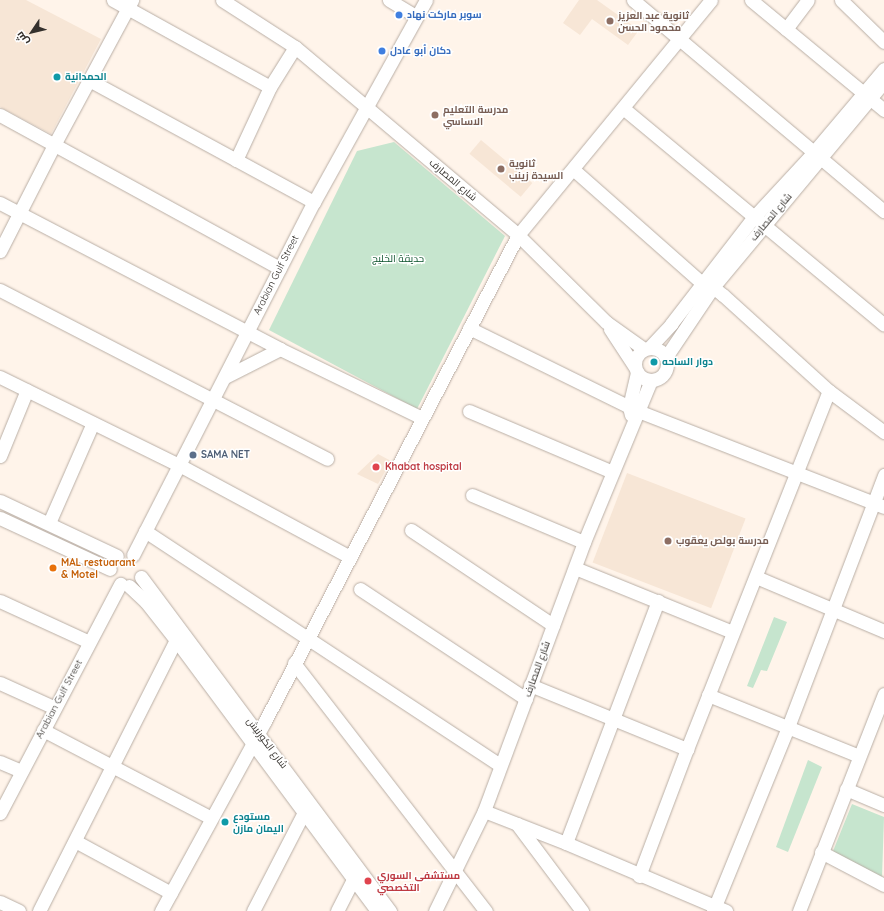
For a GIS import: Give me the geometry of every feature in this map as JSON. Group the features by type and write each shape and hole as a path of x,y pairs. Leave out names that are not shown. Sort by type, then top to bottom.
{"street":[{"path":"113,0 130,4 270,87"},
{"name":"شارع المصارف","path":"222,0 294,47 518,235 606,322 646,349"},
{"path":"389,0 416,16"},
{"name":"Arabian Gulf Street","path":"133,555 314,202 426,0"},
{"path":"633,0 681,38 817,156 884,211"},
{"path":"161,911 255,737 518,235 574,170 711,0"},
{"path":"751,0 884,110"},
{"path":"786,29 808,0"},
{"path":"841,0 884,42"},
{"path":"0,251 54,145 130,4"},
{"path":"236,160 270,87 294,47"},
{"path":"651,380 636,370 636,357 646,349 708,285 753,218 817,156 866,95 884,68"},
{"path":"89,80 314,202"},
{"path":"866,95 884,82"},
{"path":"623,108 884,326"},
{"path":"0,116 280,268"},
{"name":"شارع المصارف","path":"666,358 708,285 763,226 817,156"},
{"path":"574,170 829,391 884,432"},
{"path":"0,203 280,348 422,418"},
{"path":"0,290 212,401 327,459"},
{"name":"شارع المصارف","path":"435,911 484,811 584,542 634,424 633,409 636,370 606,322"},
{"path":"469,328 633,409 879,505"},
{"path":"225,377 280,348"},
{"path":"633,409 651,380 665,373 666,358 659,350 646,349"},
{"path":"0,377 179,465 350,557"},
{"path":"0,456 27,390"},
{"path":"639,876 686,748 756,577 829,391"},
{"path":"469,411 613,472"},
{"path":"49,523 93,423"},
{"path":"484,811 566,842 639,876 718,910 832,610 879,505 884,475"},
{"path":"472,495 584,542"},
{"path":"0,501 117,556 133,555 141,563 141,577 124,585 112,578 110,568 117,556"},
{"path":"0,518 110,568"},
{"path":"411,530 553,624"},
{"path":"146,532 500,765"},
{"path":"575,568 658,600 733,632"},
{"name":"شارع الكورنيش","path":"141,577 255,737 304,812 378,911"},
{"path":"756,577 884,631"},
{"name":"Arabian Gulf Street","path":"0,813 89,642 124,585"},
{"name":"شارع الكورنيش","path":"124,585 146,602 255,737 390,911"},
{"path":"360,589 526,698"},
{"path":"566,842 658,600"},
{"path":"0,601 89,642"},
{"path":"39,911 176,640"},
{"path":"294,663 486,911"},
{"path":"0,683 55,708"},
{"path":"530,685 686,748"},
{"path":"799,911 884,694"},
{"path":"708,695 860,756"},
{"path":"43,730 212,818"},
{"path":"0,762 21,771"},
{"path":"846,789 884,805"},
{"path":"253,911 304,812"},
{"path":"517,824 582,911"},
{"path":"75,841 171,892"},
{"path":"821,852 884,885"},
{"path":"337,911 354,878"},
{"path":"0,902 19,911"}],"shaded area":[{"path":"0,0 26,0 101,39 51,134 0,107"},
{"name":"ثانوية عبد العزيز محمود الحسن","path":"579,0 597,0 639,30 628,45 592,19 580,35 563,23"},
{"name":"ثانوية السيدة زينب","path":"481,140 532,183 521,197 469,154"},
{"name":"Khabat hospital","path":"378,454 391,461 378,484 357,474"},
{"name":"مدرسة بولص يعقوب","path":"627,473 746,519 711,608 593,563"}],"green space":[{"name":"حديقة الخليج","path":"394,142 505,236 417,409 269,330 357,151"},
{"path":"774,617 787,622 767,671 761,670 753,688 747,686"},
{"path":"808,760 822,767 788,852 776,847"},
{"path":"852,804 884,817 882,877 831,856"}],"place":[{"name":"سوبر ماركت نهاد","path":"399,15"},
{"name":"ثانوية عبد العزيز محمود الحسن","path":"610,21"},
{"name":"دكان أبو عادل","path":"382,51"},
{"name":"الحمدانية","path":"57,77"},
{"name":"مدرسة التعليم الاساسي","path":"435,115"},
{"name":"ثانوية السيدة زينب","path":"501,169"},
{"name":"دوار الساحه","path":"654,362"},
{"name":"SAMA NET","path":"193,455"},
{"name":"Khabat hospital","path":"376,467"},
{"name":"مدرسة بولص يعقوب","path":"668,541"},
{"name":"MAL restuarant & Motel","path":"53,568"},
{"name":"مستودع اليمان مازن","path":"225,822"},
{"name":"مستشفى السوري التخصصي","path":"368,881"}]}
